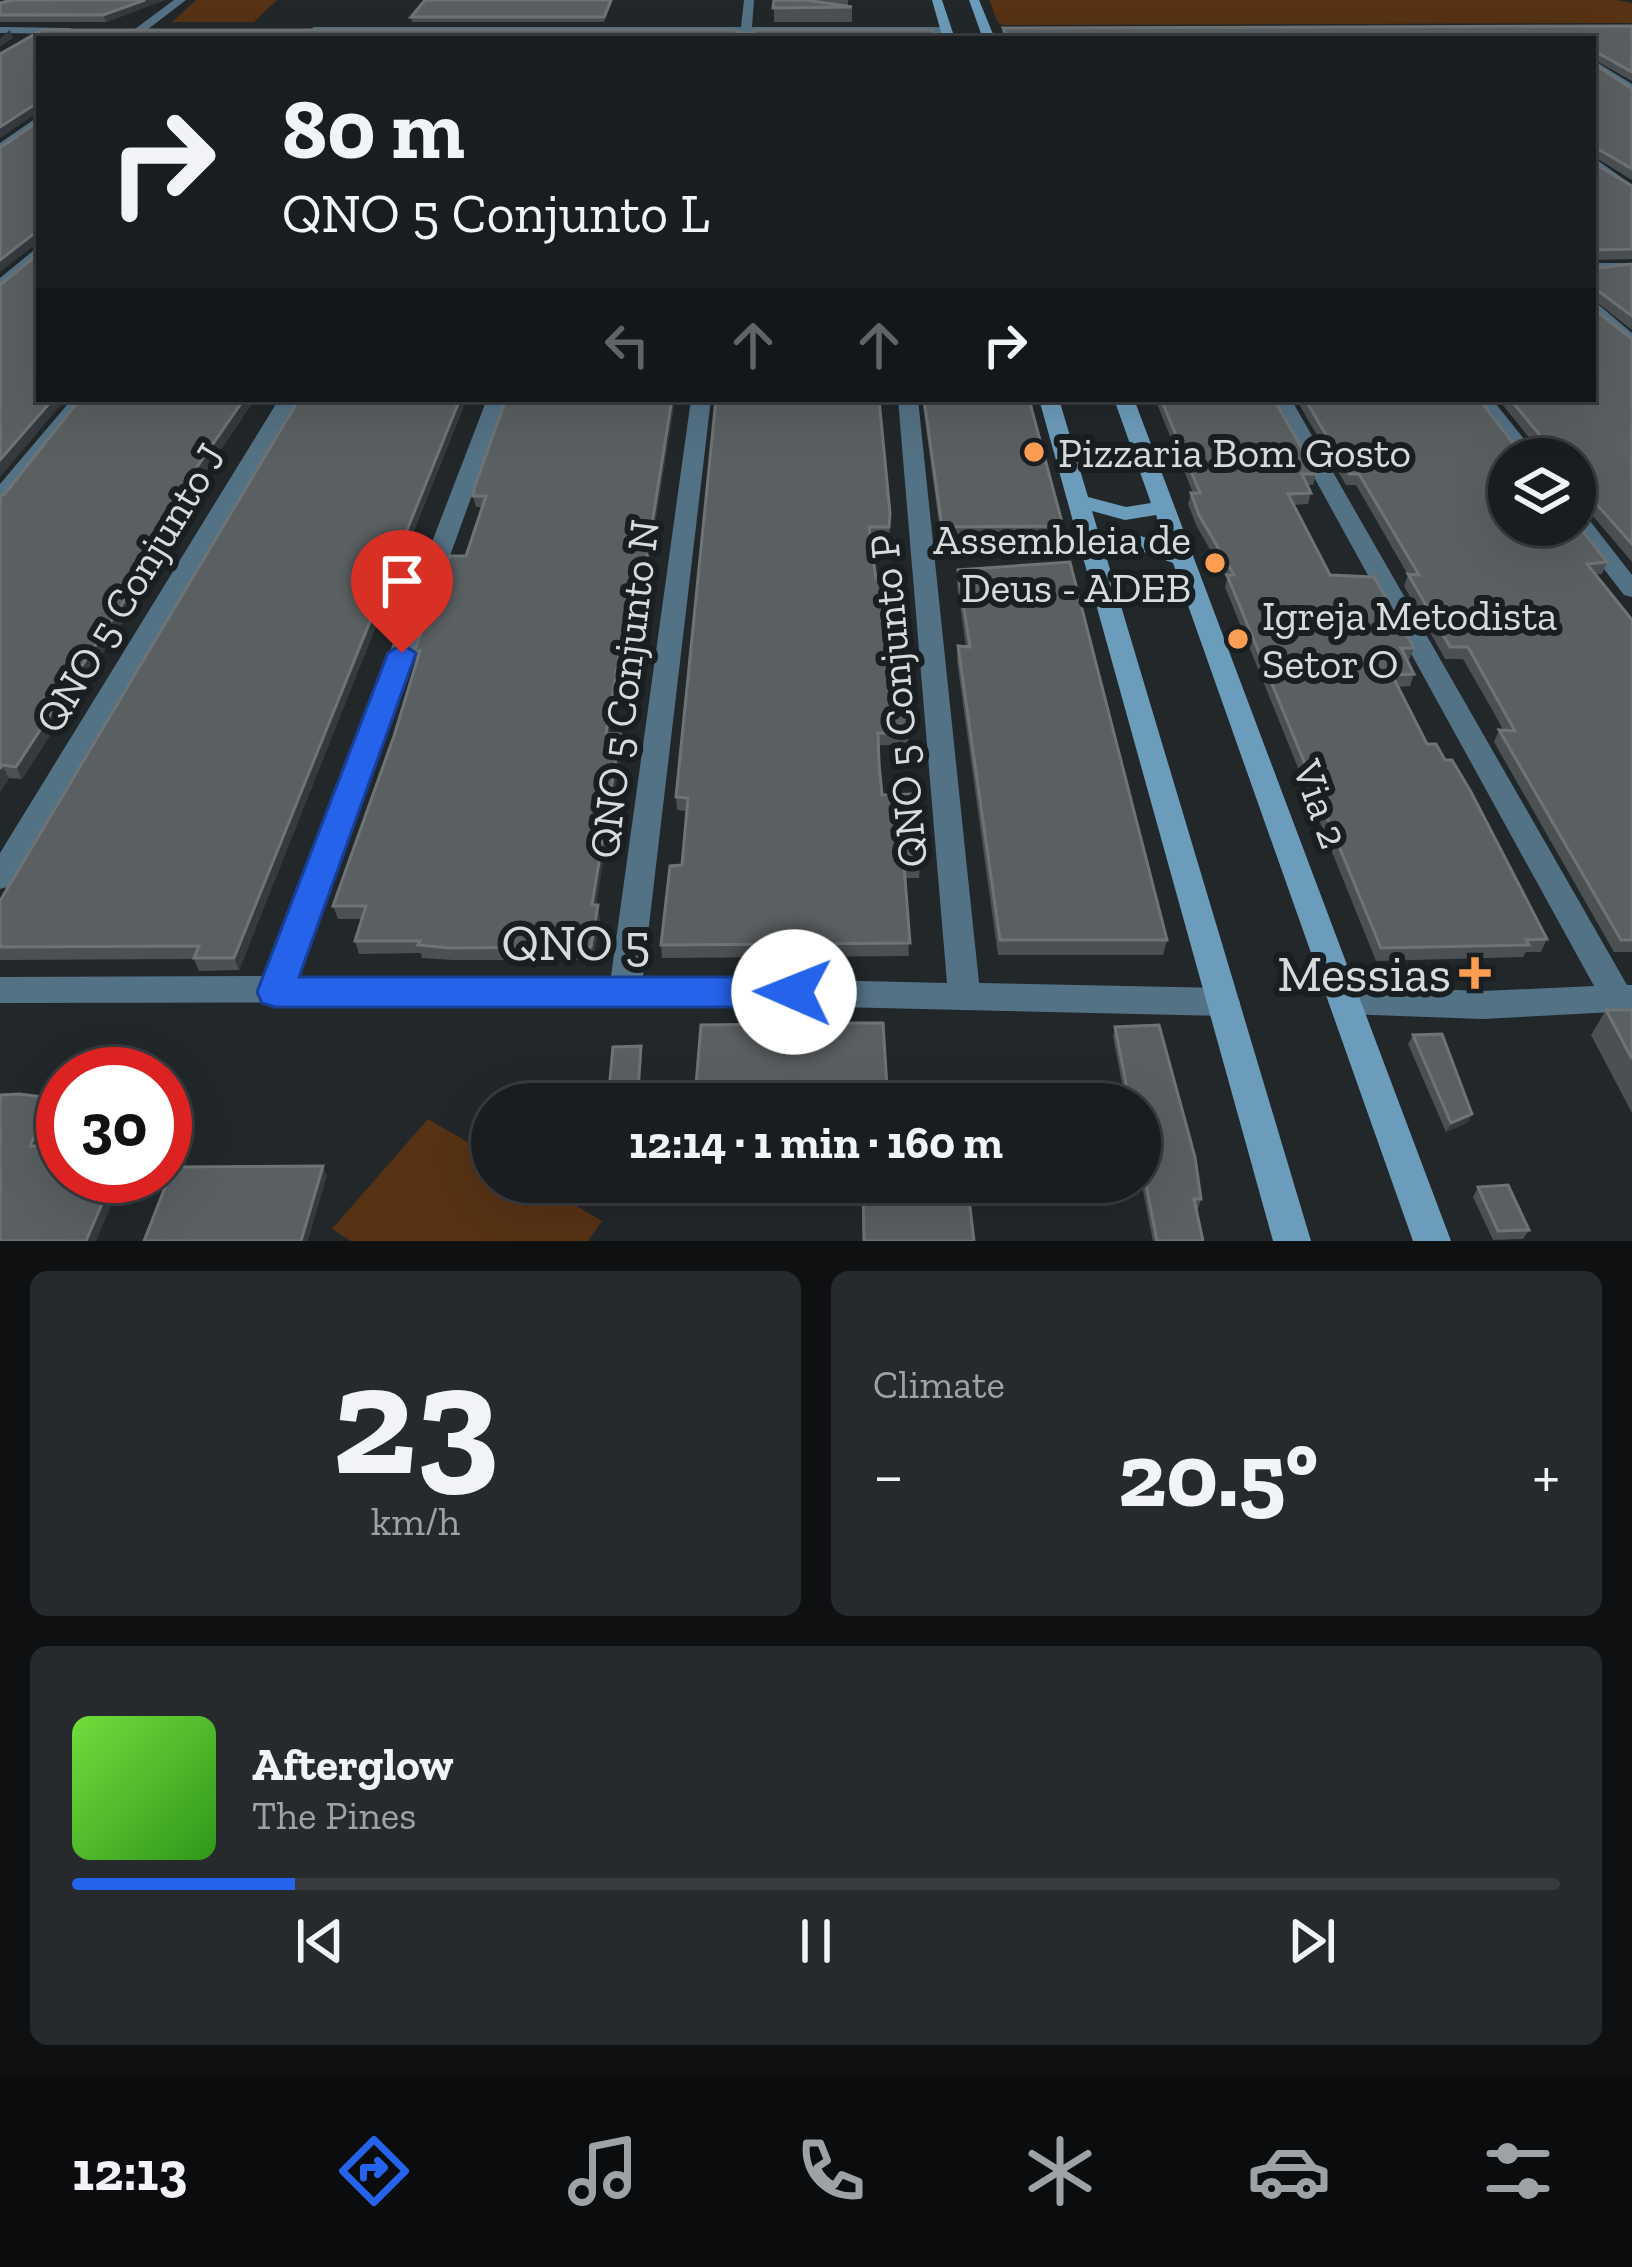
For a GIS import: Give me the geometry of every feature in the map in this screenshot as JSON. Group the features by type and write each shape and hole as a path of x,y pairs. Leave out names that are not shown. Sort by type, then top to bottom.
{"main road":[{"path":"0,6 11,0"},
{"path":"937,0 948,34"},
{"path":"974,0 988,34"},
{"path":"1049,402 1292,1241"},
{"name":"Via 2","path":"1125,402 1432,1241"},
{"path":"1079,501 1125,514 1164,507"},
{"path":"1094,556 1105,543 1135,541 1183,559"}],"street":[{"path":"119,31 147,33 181,0"},
{"path":"745,34 749,0"},
{"path":"881,15 948,34"},
{"path":"988,34 1008,28"},
{"path":"298,30 389,35 863,34 925,29"},
{"path":"0,31 80,31"},
{"path":"20,44 40,31"},
{"path":"1596,65 1632,89"},
{"path":"0,149 36,122"},
{"path":"1596,163 1632,192"},
{"path":"0,287 7,273 36,253"},
{"path":"1596,268 1632,268"},
{"path":"1596,308 1632,343"},
{"path":"0,497 79,402"},
{"name":"QNO 5 Conjunto J","path":"0,878 287,402"},
{"path":"275,992 496,402"},
{"name":"QNO 5 Conjunto N","path":"625,989 701,402"},
{"name":"QNO 5 Conjunto P","path":"908,402 964,995"},
{"path":"1283,402 1625,998 1483,1005 1345,1000"},
{"path":"1485,402 1513,438"},
{"path":"1596,544 1632,590"},
{"name":"QNO 5","path":"0,990 625,989 1224,1002"}],"shaded area":[{"path":"196,0 277,0 254,22 172,22"},
{"path":"989,0 1616,0 1632,3 1632,23 1004,25 998,23"},
{"path":"428,1119 471,1144 471,1203 572,1203 602,1221 588,1241 351,1241 332,1229"}],"building":[{"path":"145,0 103,15 0,15 0,3"},
{"path":"425,0 611,0 604,17 411,17"},
{"path":"774,0 806,0 852,7 773,8"},
{"path":"1632,26 1632,72 1596,52 1596,36 1007,36 1003,28"},
{"path":"42,30 734,30 751,36 36,36 36,104 0,127 0,54"},
{"path":"755,30 932,30 933,36 751,36"},
{"path":"1596,65 1632,89 1632,169 1596,148"},
{"path":"36,123 36,232 0,260 0,148"},
{"path":"1596,165 1632,186 1632,249 1596,250"},
{"path":"36,256 36,402 50,402 0,460 0,285"},
{"path":"1596,264 1597,268 1632,264 1632,316 1596,289"},
{"path":"1596,311 1632,339 1632,544 1596,504 1596,438 1542,438 1512,402 1596,402"},
{"path":"78,402 242,402 163,516 179,517 16,767 2,765 0,769 0,495"},
{"path":"297,402 459,402 234,958 194,958 199,946 0,947 0,901"},
{"path":"505,402 672,402 632,650 620,650 606,733 620,734 592,905 598,905 591,947 450,948 418,945 420,941 355,941 366,906 333,906 394,736 420,651 414,652 450,556 466,556 486,496 473,496"},
{"path":"716,402 879,402 889,527 869,527 876,579 895,577 896,675 906,676 909,733 878,733 879,763 882,795 913,794 920,865 904,865 910,943 661,945 670,866 682,865 688,798 676,797"},
{"path":"924,402 1030,402 1063,526 942,527"},
{"path":"1162,402 1276,402 1316,474 1302,474 1311,493 1288,494 1330,575 1374,577 1414,648 1401,648 1414,674 1392,675 1427,744 1436,744 1445,760 1452,760 1471,792 1547,939 1526,940 1529,945 1381,948 1227,575 1234,575 1199,515 1191,493 1200,493"},
{"path":"1307,402 1481,402 1509,438 1488,438 1488,546 1595,546 1607,562 1587,564 1632,620 1632,940 1621,940 1499,730 1515,731 1468,647 1450,647 1408,574 1419,575 1359,474 1349,474"},
{"path":"1070,562 1167,940 1000,940 958,646 970,647 958,570"},
{"path":"1606,1010 1632,1010 1632,1059"},
{"path":"796,1017 816,1023 883,1023 887,1083 696,1083 701,1025 781,1024"},
{"path":"1159,1025 1195,1157 1201,1199 1194,1199 1203,1241 1157,1241 1150,1203 1161,1203 1161,1083 1126,1083 1115,1027"},
{"path":"1442,1034 1472,1114 1451,1123 1413,1035"},
{"path":"641,1046 638,1083 610,1083 613,1047"},
{"path":"0,1095 36,1096 36,1133 30,1146 36,1146 36,1203 102,1203 86,1241 0,1241"},
{"path":"323,1166 301,1241 144,1241 159,1203 192,1203 192,1167"},
{"path":"1508,1185 1529,1230 1498,1231 1478,1187"},
{"path":"863,1203 969,1203 974,1241 864,1241"}],"place":[{"name":"Pizzaria Bom Gosto","path":"1034,452"},
{"name":"Assembleia de Deus - ADEB","path":"1215,563"},
{"name":"Igreja Metodista Setor O","path":"1238,639"},
{"name":"Messias","path":"1475,973"}],"route":[{"path":"402,653 275,992 794,992"}]}
